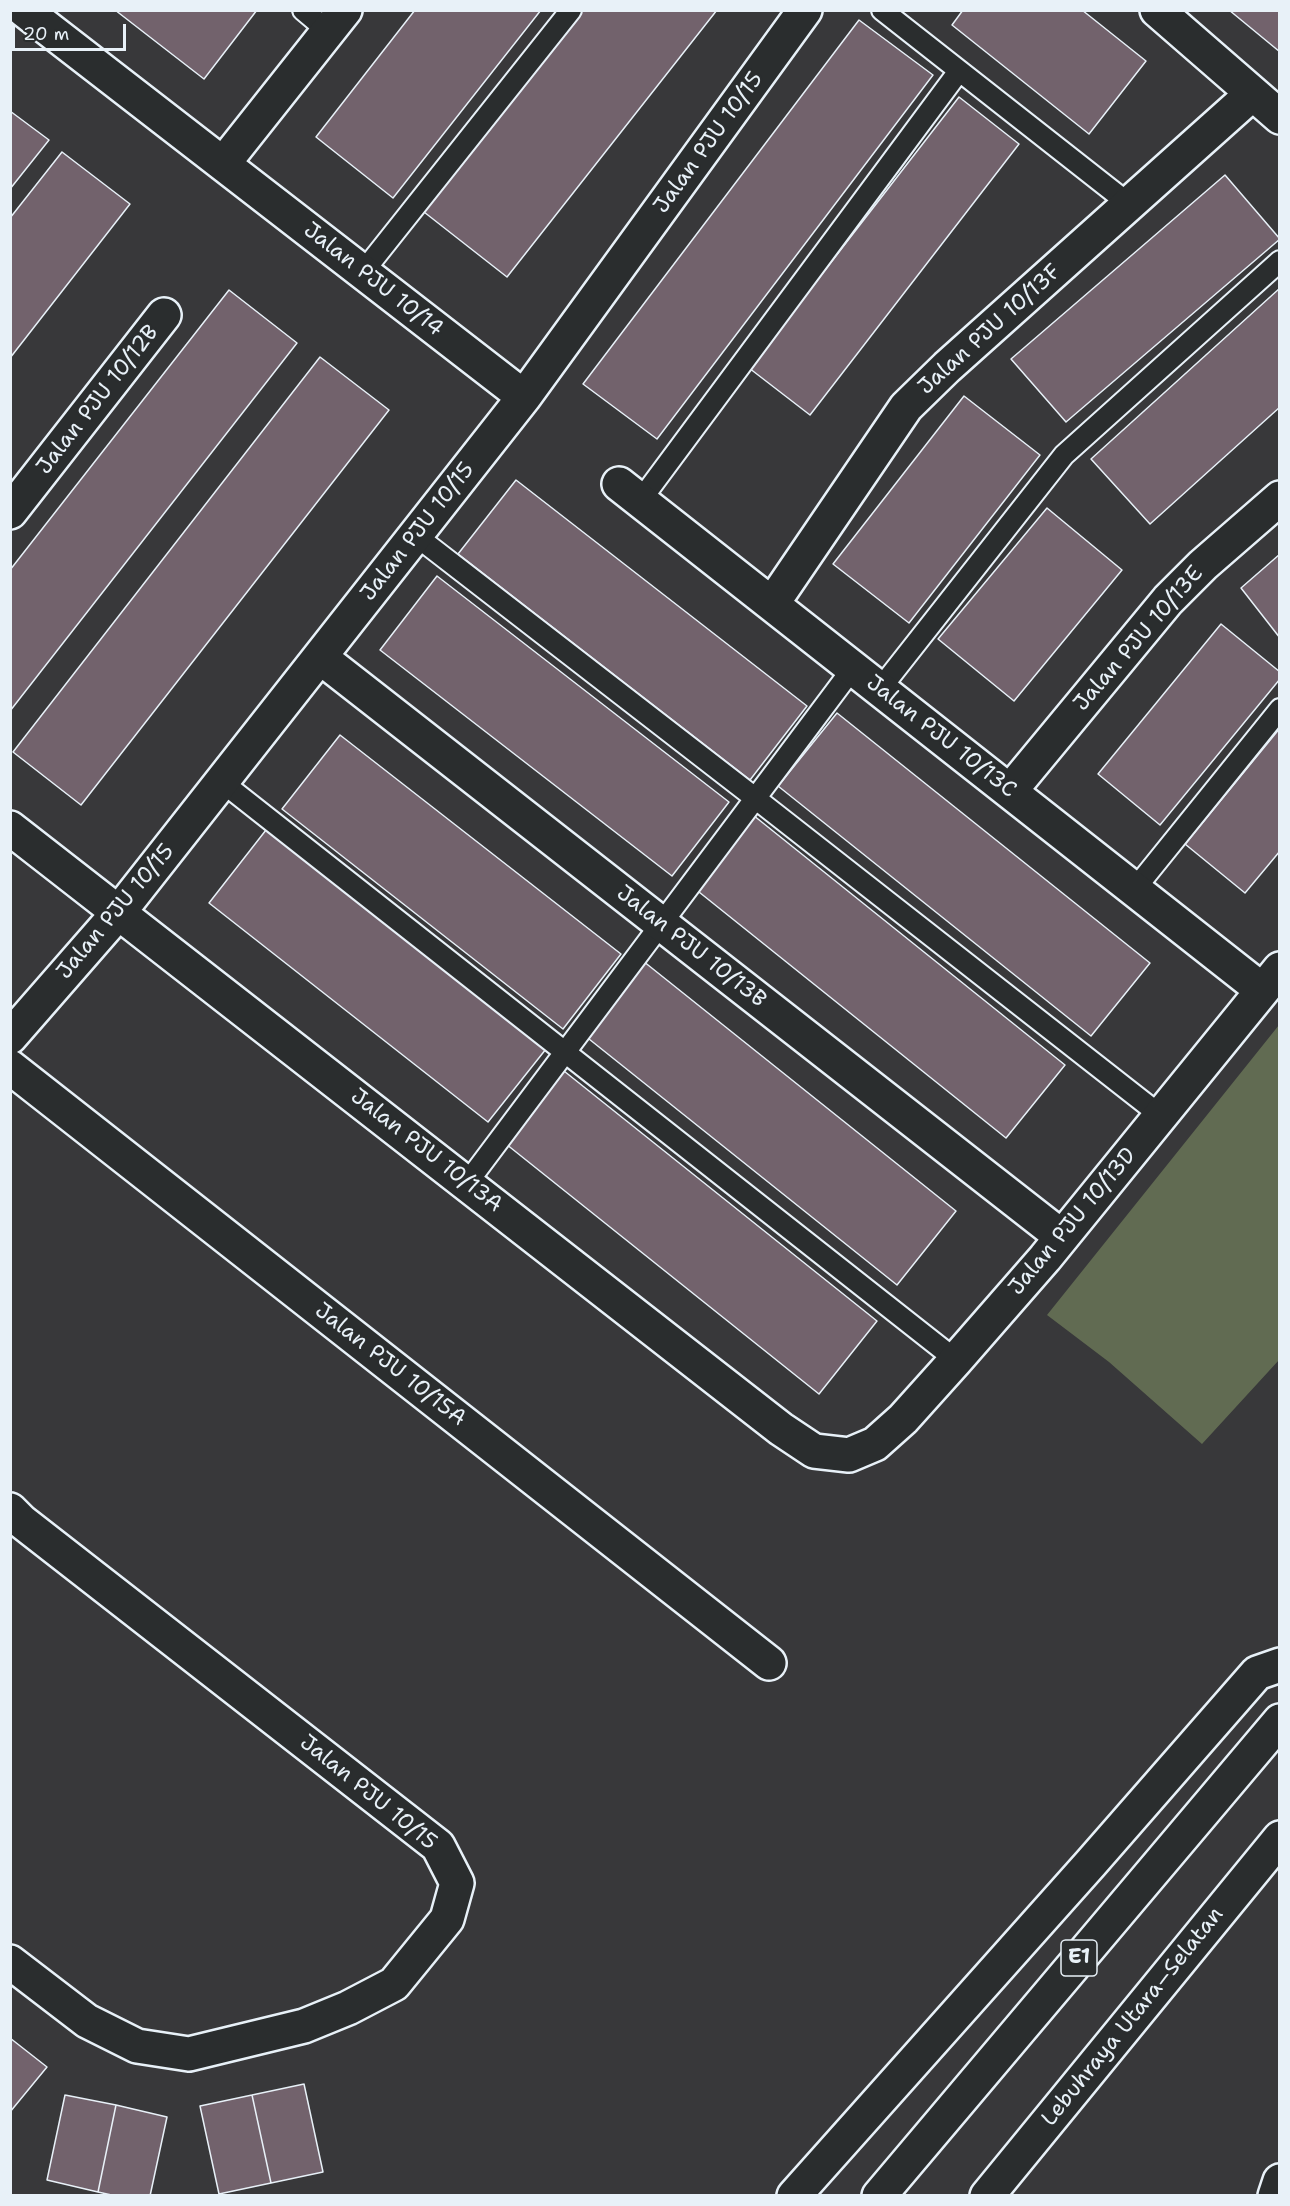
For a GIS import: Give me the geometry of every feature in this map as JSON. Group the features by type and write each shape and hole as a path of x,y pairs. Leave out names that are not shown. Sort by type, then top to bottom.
{"main road":[{"name":"Jalan PJU 10/14","path":"24,10 524,397"},
{"name":"Jalan PJU 10/15","path":"10,1037 119,912 524,397 805,10"},
{"path":"1157,10 1280,117"},
{"path":"223,164 337,21"},
{"name":"Jalan PJU 10/13F","path":"772,604 906,407 947,366 1252,94"},
{"name":"Jalan PJU 10/12B","path":"10,512 164,315"},
{"name":"Jalan PJU 10/13C","path":"630,492 1134,890 1271,980"},
{"name":"Jalan PJU 10/13E","path":"1010,791 1168,600 1203,565 1280,498"},
{"name":"Jalan PJU 10/13B","path":"320,657 1062,1237"},
{"name":"Jalan PJU 10/13A","path":"10,828 781,1429 814,1451 849,1455"},
{"name":"Jalan PJU 10/13D","path":"849,1455 875,1444 903,1419 956,1360 1062,1237 1271,980"},
{"name":"Jalan PJU 10/15A","path":"10,1068 769,1662"},
{"name":"Jalan PJU 10/15","path":"10,1510 21,1521 438,1846 457,1883 447,1918 394,1984 348,2008 304,2026 189,2054 137,2046 87,2021 10,1962"},
{"path":"794,2196 1257,1673 1280,1665"},
{"name":"E1","path":"879,2196 1280,1721"},
{"name":"Lebuhraya Utara–Selatan","path":"987,2196 1280,1838"},
{"path":"1275,2196 1280,2181"}],"lane":[{"path":"303,10 337,21"},
{"path":"363,272 571,10"},
{"path":"882,10 1129,204"},
{"path":"630,492 959,71"},
{"path":"880,690 1064,455 1280,261"},
{"path":"415,535 1161,1116"},
{"path":"467,1183 853,668"},
{"path":"1134,890 1280,709"},
{"path":"222,782 956,1360"}],"green space":[{"path":"1279,1025 1279,1360 1202,1444 1109,1362 1047,1315"}],"building":[{"path":"115,10 257,10 204,79"},
{"path":"415,10 541,10 393,198 316,137"},
{"path":"582,10 717,10 507,277 424,212"},
{"path":"963,10 1082,10 1146,61 1089,134 952,25"},
{"path":"1229,10 1280,10 1280,52"},
{"path":"859,20 933,75 657,439 583,384"},
{"path":"959,97 1019,144 810,415 749,368"},
{"path":"10,111 49,140 10,189"},
{"path":"62,152 130,204 10,358 10,218"},
{"path":"1225,175 1280,239 1066,422 1011,359"},
{"path":"1280,288 1280,407 1150,524 1091,459"},
{"path":"229,290 297,343 10,711 10,570"},
{"path":"320,357 389,410 81,805 13,752"},
{"path":"964,396 1040,455 909,623 833,564"},
{"path":"516,480 807,706 750,780 458,554"},
{"path":"1047,508 1122,570 1014,701 938,639"},
{"path":"1280,554 1280,638 1241,588"},
{"path":"437,576 729,802 672,876 380,650"},
{"path":"1221,624 1280,672 1280,679 1160,825 1098,774"},
{"path":"837,713 1150,963 1091,1036 778,786"},
{"path":"1280,728 1280,851 1245,893 1185,844"},
{"path":"340,735 621,954 563,1029 282,809"},
{"path":"753,815 1065,1065 1006,1138 694,888"},
{"path":"266,830 546,1049 488,1122 209,903"},
{"path":"643,961 956,1211 897,1285 584,1035"},
{"path":"564,1071 877,1321 819,1394 506,1144"},
{"path":"10,2038 47,2067 10,2112"},
{"path":"304,2084 323,2172 271,2183 252,2095"},
{"path":"65,2095 116,2105 98,2192 47,2180"},
{"path":"252,2095 271,2183 219,2194 200,2106"},
{"path":"116,2105 167,2117 150,2196 116,2196 98,2192"}]}
